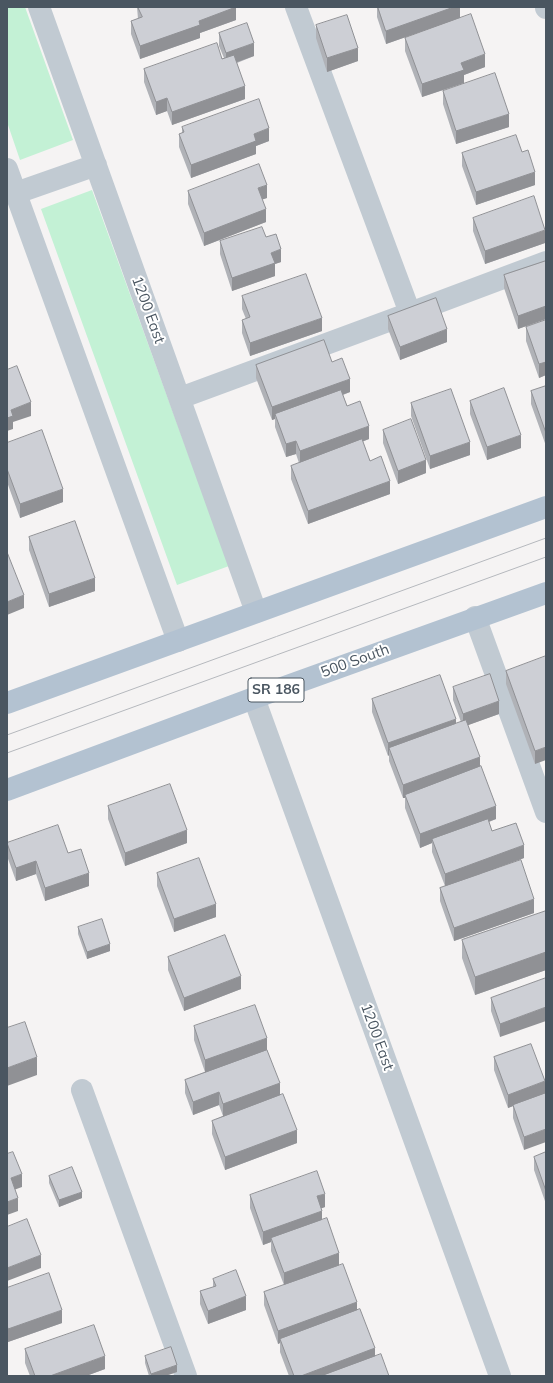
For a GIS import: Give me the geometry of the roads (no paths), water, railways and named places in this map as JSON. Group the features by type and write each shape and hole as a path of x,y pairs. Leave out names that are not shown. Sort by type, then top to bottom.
{"main road":[{"path":"7,703 546,507"},
{"name":"500 South","path":"7,790 475,617 546,593"}],"street":[{"name":"1200 East","path":"39,7 256,612"},
{"path":"296,7 410,314"},
{"path":"16,193 96,165"},
{"path":"7,169 178,641"},
{"path":"180,398 410,314 546,262"},
{"path":"475,617 546,812"},
{"name":"1200 East","path":"254,698 500,1376"},
{"path":"82,1090 186,1376"}],"tram line":[{"path":"7,735 546,538"},
{"path":"7,753 546,557"}]}
